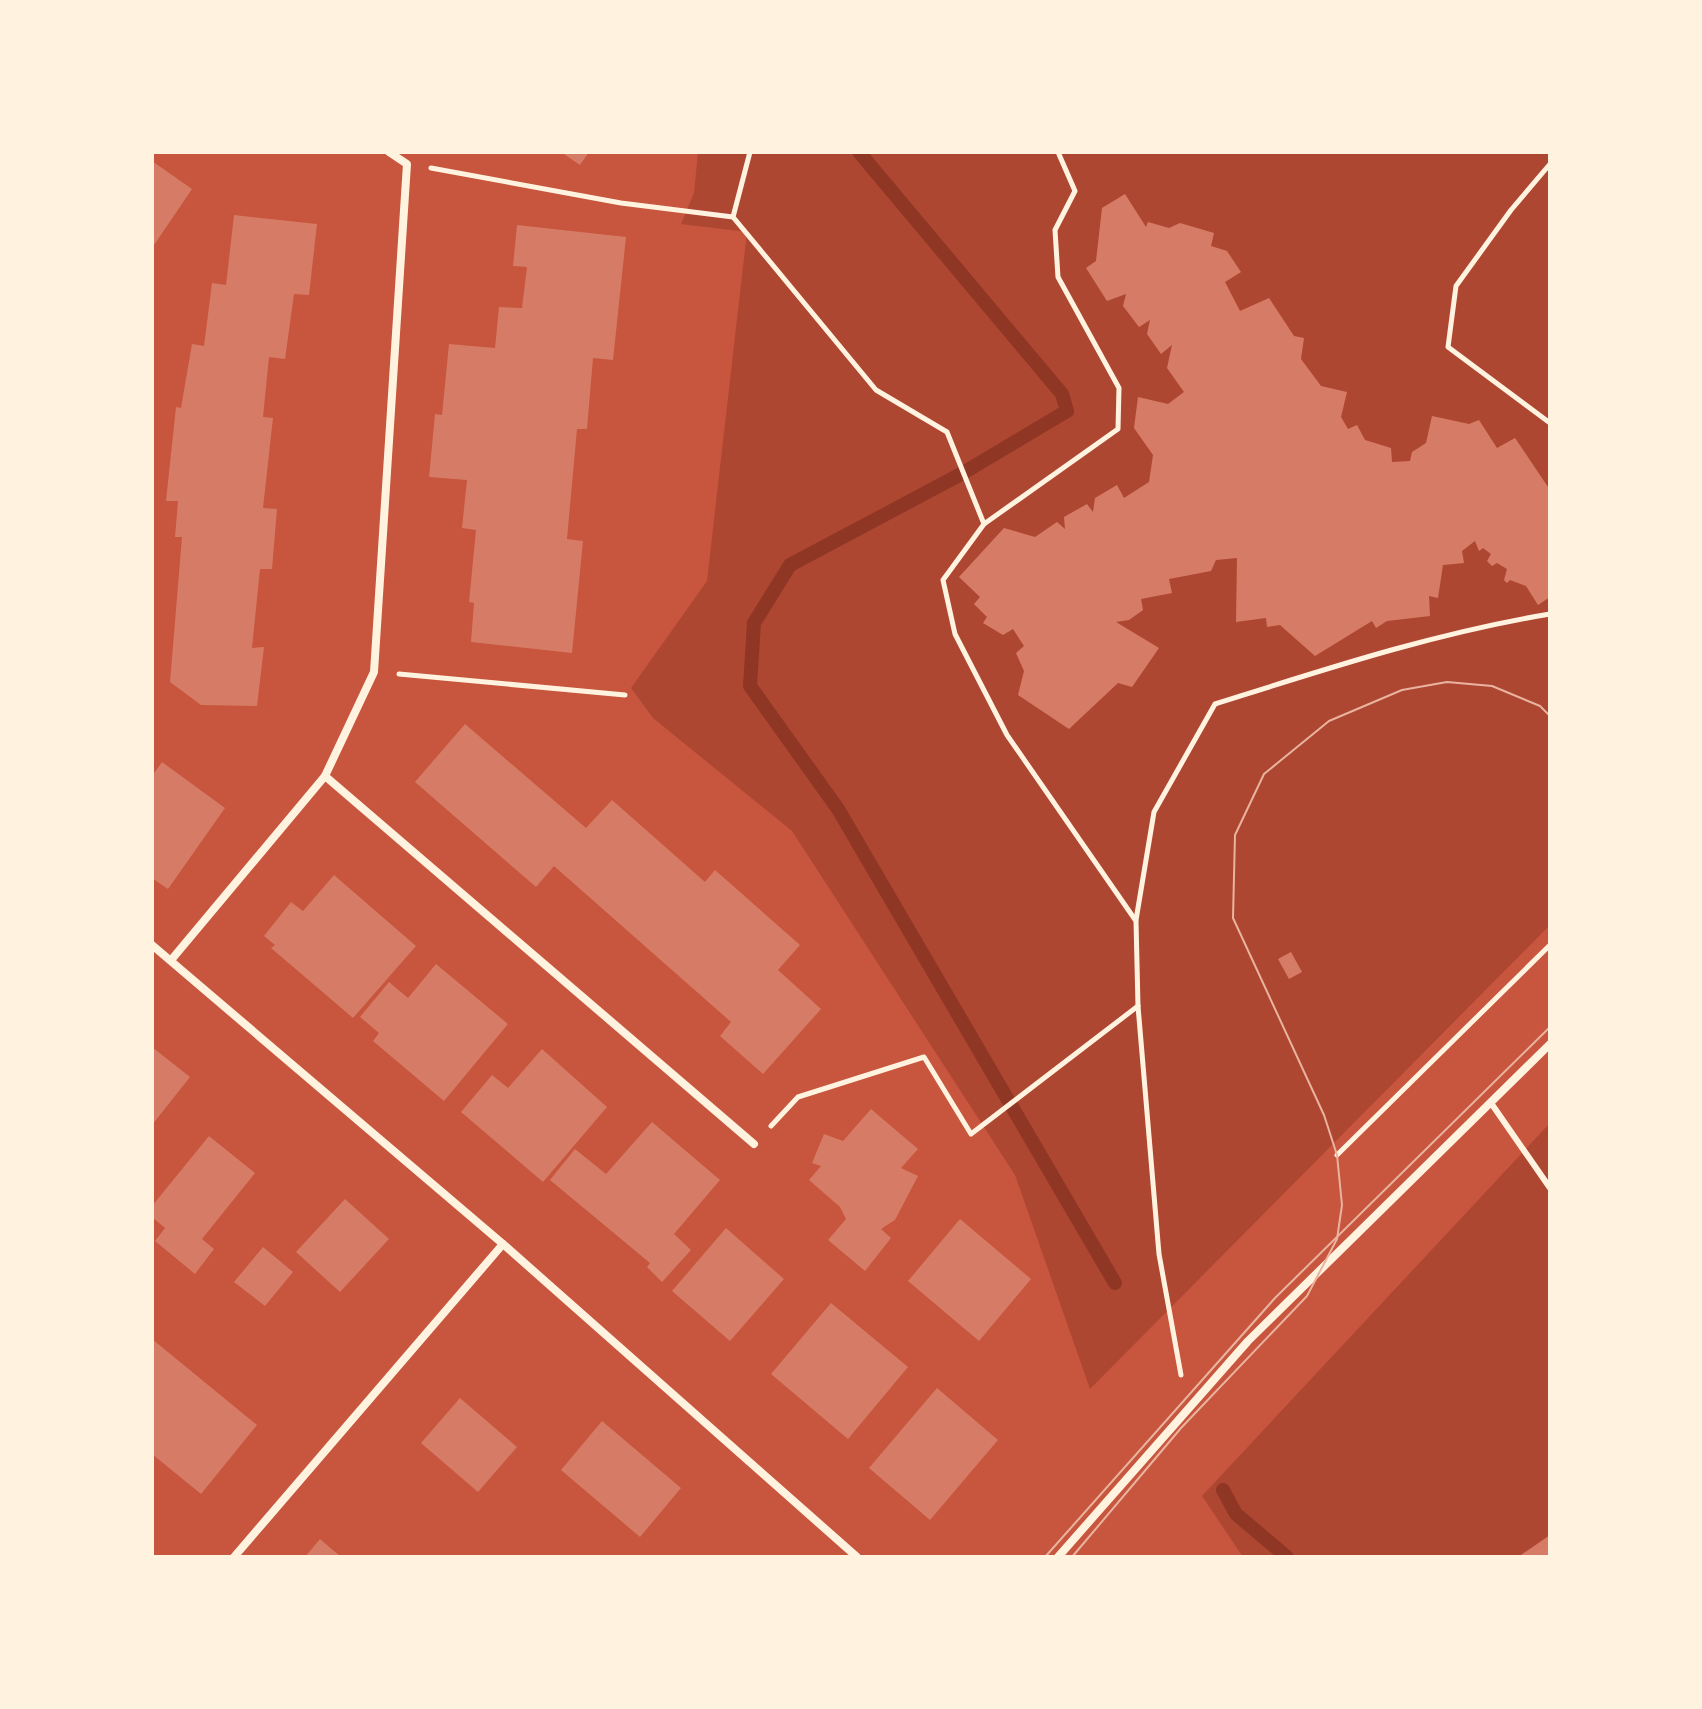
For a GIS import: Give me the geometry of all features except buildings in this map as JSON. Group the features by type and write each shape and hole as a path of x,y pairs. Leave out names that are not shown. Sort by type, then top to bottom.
{"street":[{"path":"172,959 325,776 374,672 407,164 389,152"},
{"path":"325,776 754,1144"},
{"path":"152,945 503,1244 857,1557"},
{"path":"1058,1557 1248,1341 1550,1044"},
{"path":"234,1557 503,1244"}],"lane":[{"path":"1491,1103 1550,1188"}],"path":[{"path":"733,217 750,152"},
{"path":"1058,152 1075,191 1055,230 1058,277 1119,388 1118,429 984,524 943,580 955,634 1007,735 1136,921"},
{"path":"407,164 621,203 733,217 876,390 947,432 984,524"},
{"path":"1550,164 1511,210 1456,286 1448,347 1550,423"},
{"path":"1187,1409 1159,1254 1138,1006 1136,921 1154,812 1215,704 1355,659 1481,625 1550,614"},
{"path":"374,672 625,695"},
{"path":"1337,1155 1550,945"},
{"path":"754,1144 798,1097 924,1057 971,1134 1138,1006"}],"shaded area":[{"path":"698,152 1550,152 1550,925 1090,1389 1015,1175 792,831 653,718 631,688 707,581 747,232 681,224 694,193"},
{"path":"1550,1123 1550,1557 1243,1557 1202,1496"}],"waterway":[{"path":"859,152 1062,394 1067,411 963,473 790,565 754,623 750,686 838,809 1115,1283"},
{"path":"1223,1490 1236,1514 1287,1557"}],"tram line":[{"path":"1072,1557 1181,1428 1307,1296 1337,1239 1342,1205 1337,1155 1324,1115 1233,918 1235,835 1264,774 1329,721 1402,690 1447,682 1492,686 1540,706 1550,716"},
{"path":"1045,1557 1275,1298 1550,1027"}]}
